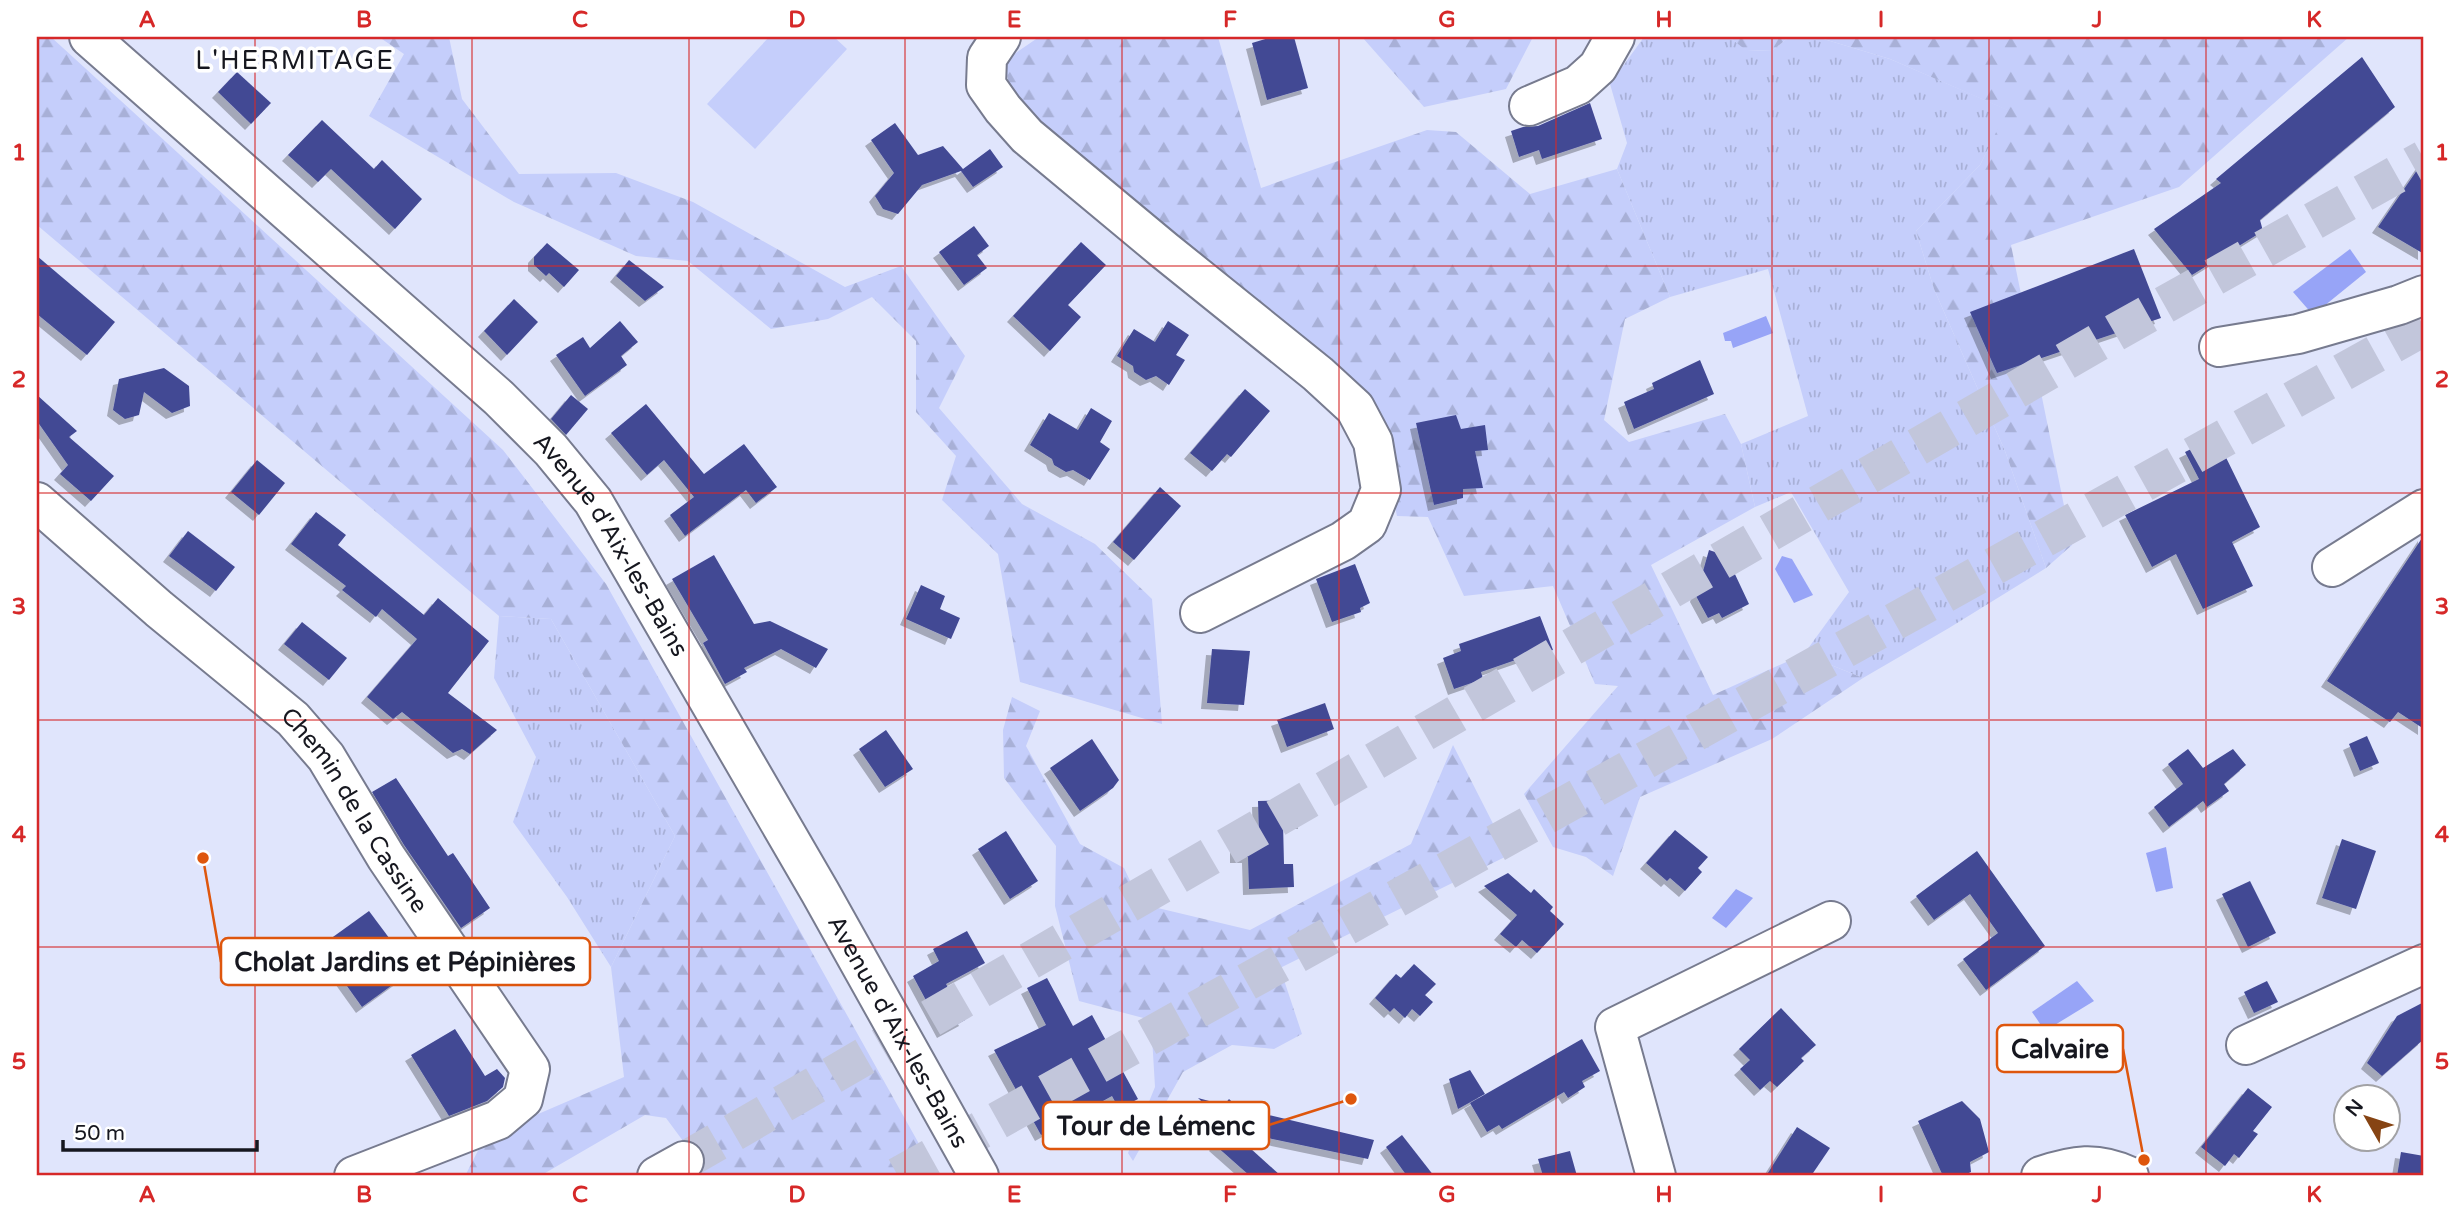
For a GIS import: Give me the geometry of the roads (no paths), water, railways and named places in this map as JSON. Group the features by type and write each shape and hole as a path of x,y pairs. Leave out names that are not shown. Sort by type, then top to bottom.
{"street":[{"name":"Avenue d'Aix-les-Bains","path":"89,37 499,398 551,450 593,501 813,880 979,1176"},
{"path":"1002,37 987,58 986,85 1003,110 1027,136 1318,374 1355,408 1373,442 1381,490 1367,524 1343,541 1200,613"},
{"path":"1529,106 1578,85 1598,67 1615,37"},
{"path":"2218,347 2298,334 2399,305 2424,295"},
{"name":"Chemin de la Cassine","path":"37,502 138,591 293,719 326,757 386,857 530,1069 523,1099 498,1120 354,1176"},
{"path":"2332,567 2424,509"},
{"path":"1656,1176 1615,1027 1831,921"},
{"path":"2246,1045 2424,964"},
{"path":"2041,1176 2072,1166 2109,1167 2129,1176"}],"water":[{"path":"2350,249 2366,272 2313,315 2293,292"},
{"path":"1766,316 1773,333 1733,348 1731,341 1725,341 1723,333"},
{"path":"1782,556 1792,559 1813,595 1794,603 1775,569"},
{"path":"2166,847 2173,888 2156,892 2146,853"},
{"path":"1736,889 1753,898 1726,928 1712,918"},
{"path":"2077,981 2094,1001 2045,1031 2032,1012"}],"tunnel":[{"path":"684,1161 2116,332 2424,159"},
{"path":"898,1176 2424,327"}],"place":[{"name":"Cholat Jardins et Pépinières","path":"203,858"},
{"name":"Tour de Lémenc","path":"1351,1099"},
{"name":"Calvaire","path":"2144,1160"}],"district":[{"name":"L'HERMITAGE","path":"295,60"}]}
